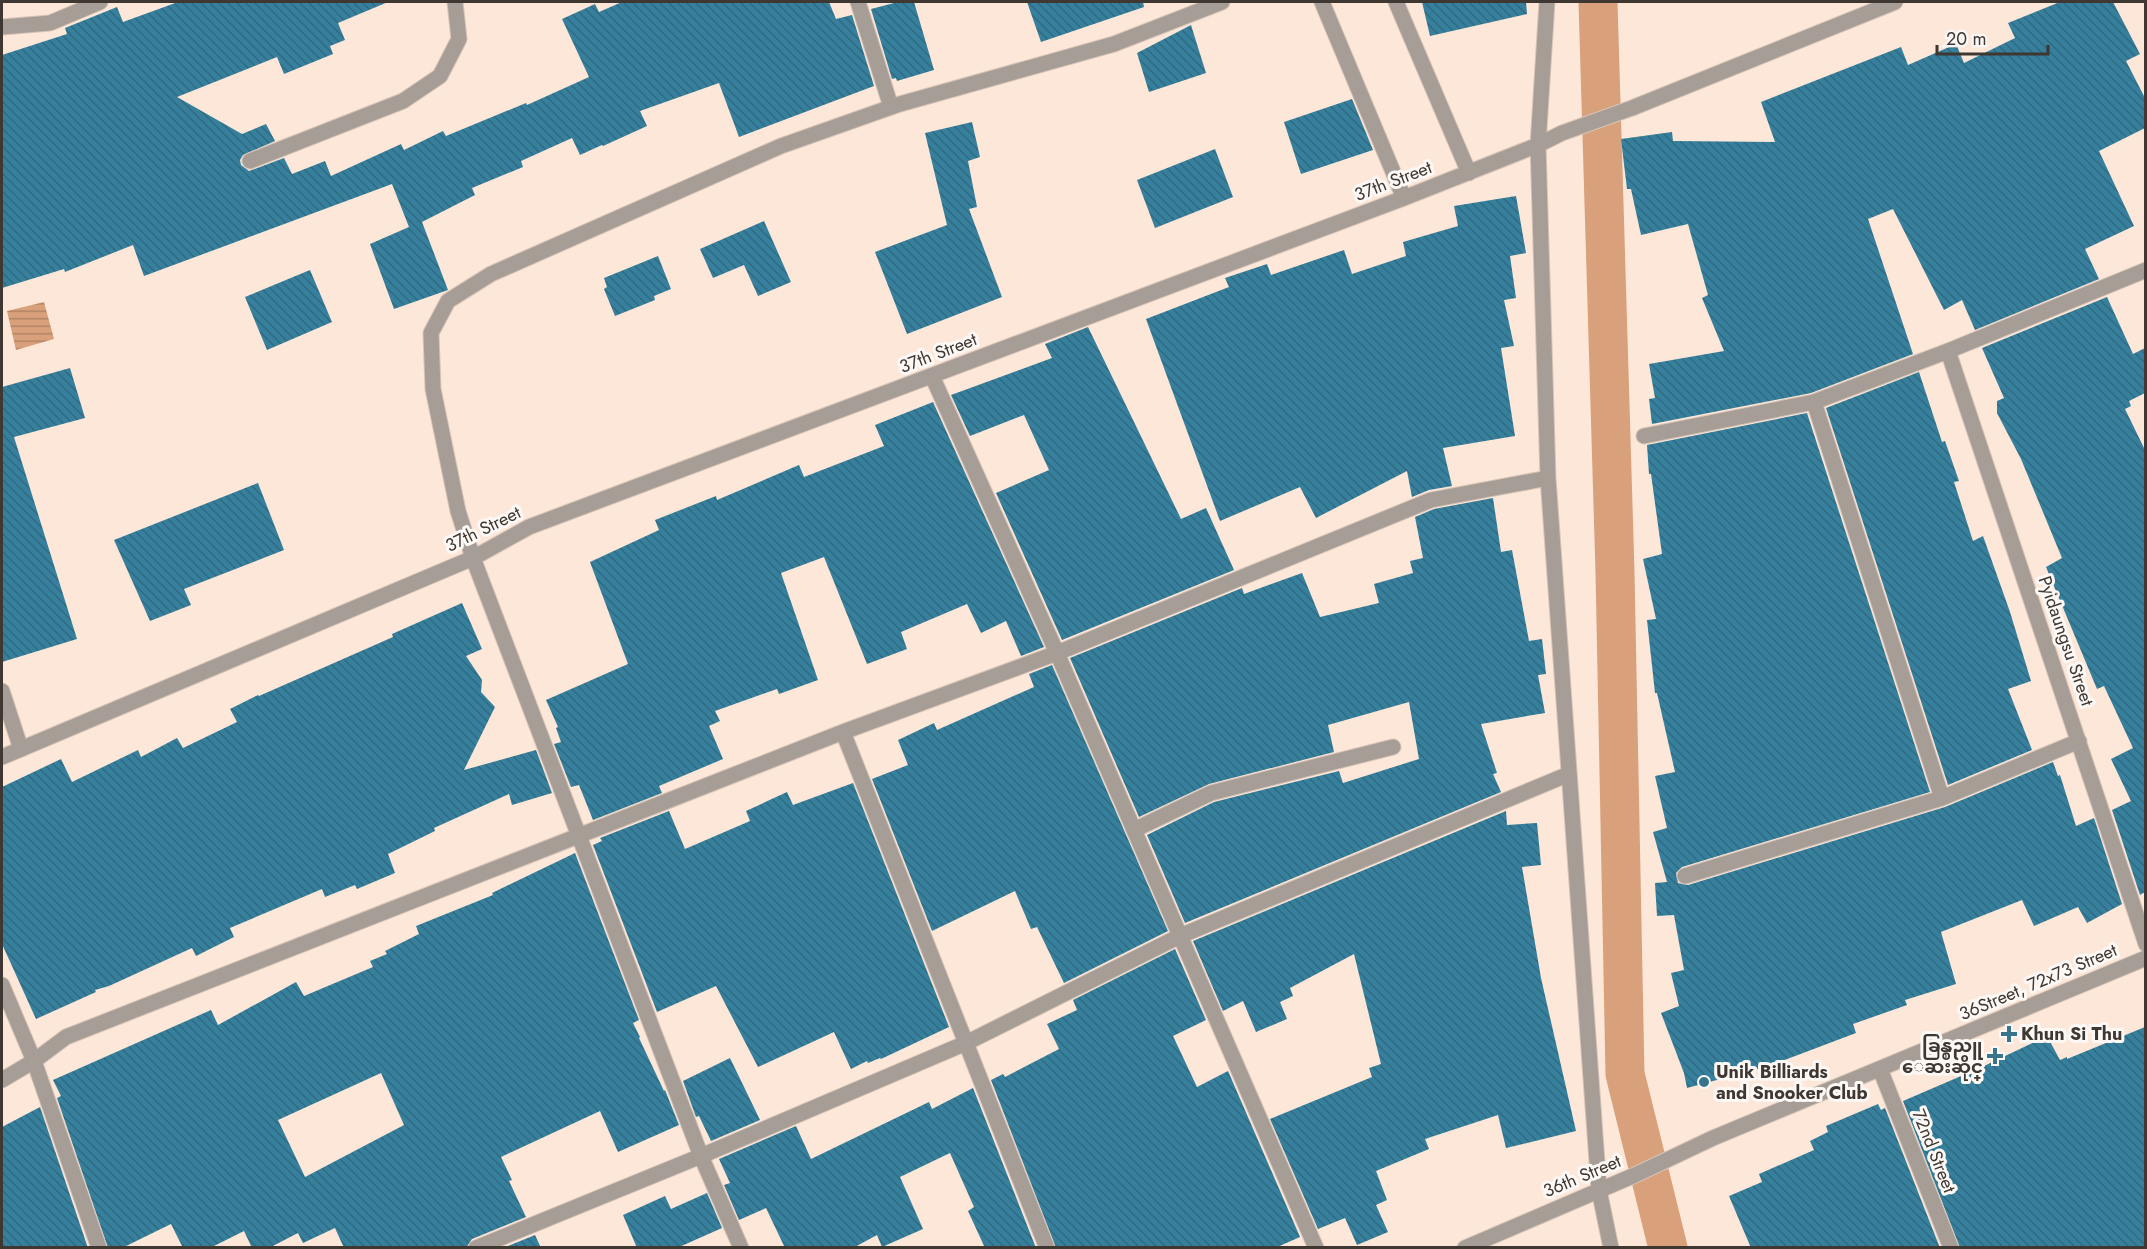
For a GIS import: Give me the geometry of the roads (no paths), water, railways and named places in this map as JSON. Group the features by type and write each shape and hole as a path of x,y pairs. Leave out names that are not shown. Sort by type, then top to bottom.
{"street":[{"path":"2,27 50,22 100,2"},
{"path":"250,161 403,101 440,76 459,39 455,2"},
{"path":"858,2 891,107"},
{"path":"741,1248 701,1156 473,558 458,511 433,389 431,333 448,301 491,274 670,193 781,146 891,107 1114,44 1222,2"},
{"path":"1322,2 1404,198"},
{"path":"1396,2 1469,173"},
{"path":"1547,2 1538,145 1548,477 1599,1190 1611,1248"},
{"name":"37th Street","path":"2,757 473,558 529,527 1404,198 1895,2"},
{"path":"1644,436 1814,402 1948,351 2145,270"},
{"name":"Pyidaungsu Street","path":"1948,351 2145,944"},
{"path":"932,376 1057,653 1316,1248"},
{"path":"1814,402 1942,798"},
{"path":"2,1080 34,1061 66,1037 843,732 1057,653 1431,500 1548,477"},
{"path":"2,690 21,749"},
{"path":"843,732 1047,1248"},
{"path":"1685,876 1942,798 2079,741"},
{"path":"1134,830 1211,793 1393,747"},
{"path":"476,1248 701,1156 966,1042 1180,936 1569,774"},
{"name":"36Street, 72x73 Street","path":"1713,1138 2145,958"},
{"path":"2,985 34,1061 99,1248"},
{"name":"72nd Street","path":"1880,1069 1951,1248"},
{"name":"36th Street","path":"1465,1248 1635,1175 1713,1138"}],"waterway":[{"path":"1598,2 1615,572 1625,1074 1668,1248"}],"place":[{"name":"Khun Si Thu","path":"2009,1034"},
{"name":"ခြန္စည္သူ ေဆးဆိုင္","path":"1995,1056"},
{"name":"Unik Billiards and Snooker Club","path":"1704,1082"}]}
